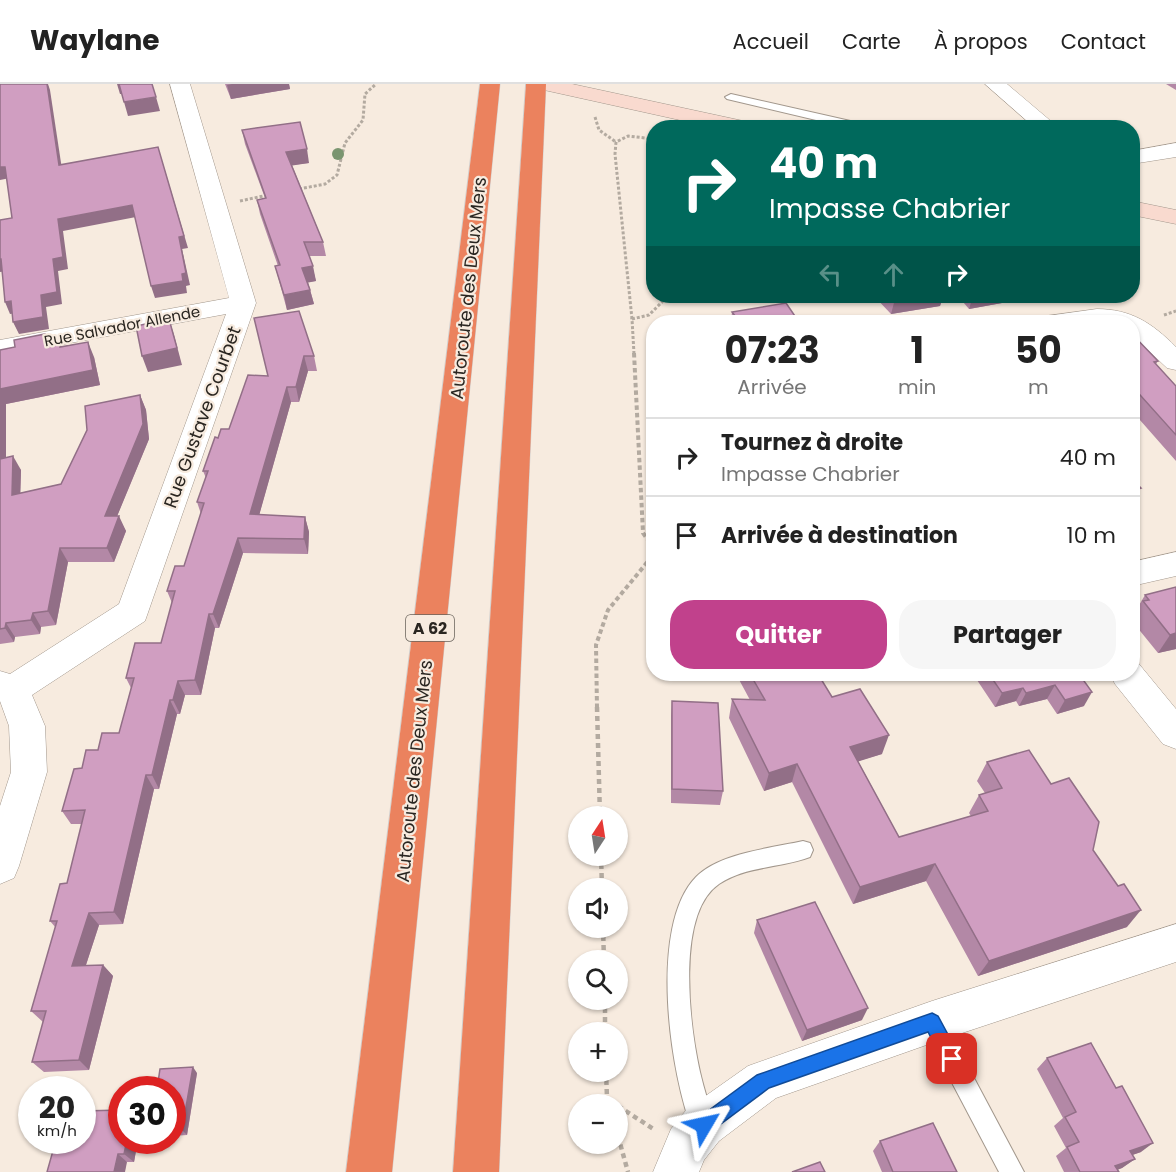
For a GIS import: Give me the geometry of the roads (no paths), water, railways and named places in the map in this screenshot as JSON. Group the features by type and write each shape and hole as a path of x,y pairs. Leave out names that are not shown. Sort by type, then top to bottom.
{"highway":[{"name":"Autoroute des Deux Mers","path":"369,1172 490,84"},
{"path":"476,1172 536,84"}],"main road":[{"path":"544,84 712,120"},
{"path":"1140,210 1176,217"}],"street":[{"name":"Rue Gustave Courbet","path":"7,688 133,612 243,303 180,84"},
{"path":"995,84 1039,120"},
{"path":"1140,157 1176,150"},
{"name":"Rue Salvador Allende","path":"0,348 243,303"},
{"path":"1140,327 1176,362"},
{"path":"1140,572 1176,564"},
{"path":"1133,681 1176,734"},
{"path":"0,866 29,772 27,726 7,688"},
{"path":"676,1172 687,1145 704,1125 763,1081 932,1022 1176,944"}],"lane":[{"path":"731,97 833,120"},
{"path":"704,1125 692,1090 681,1019 680,966 683,930 692,898 704,883 731,868 803,850"},
{"path":"932,1022 1012,1172"}]}
